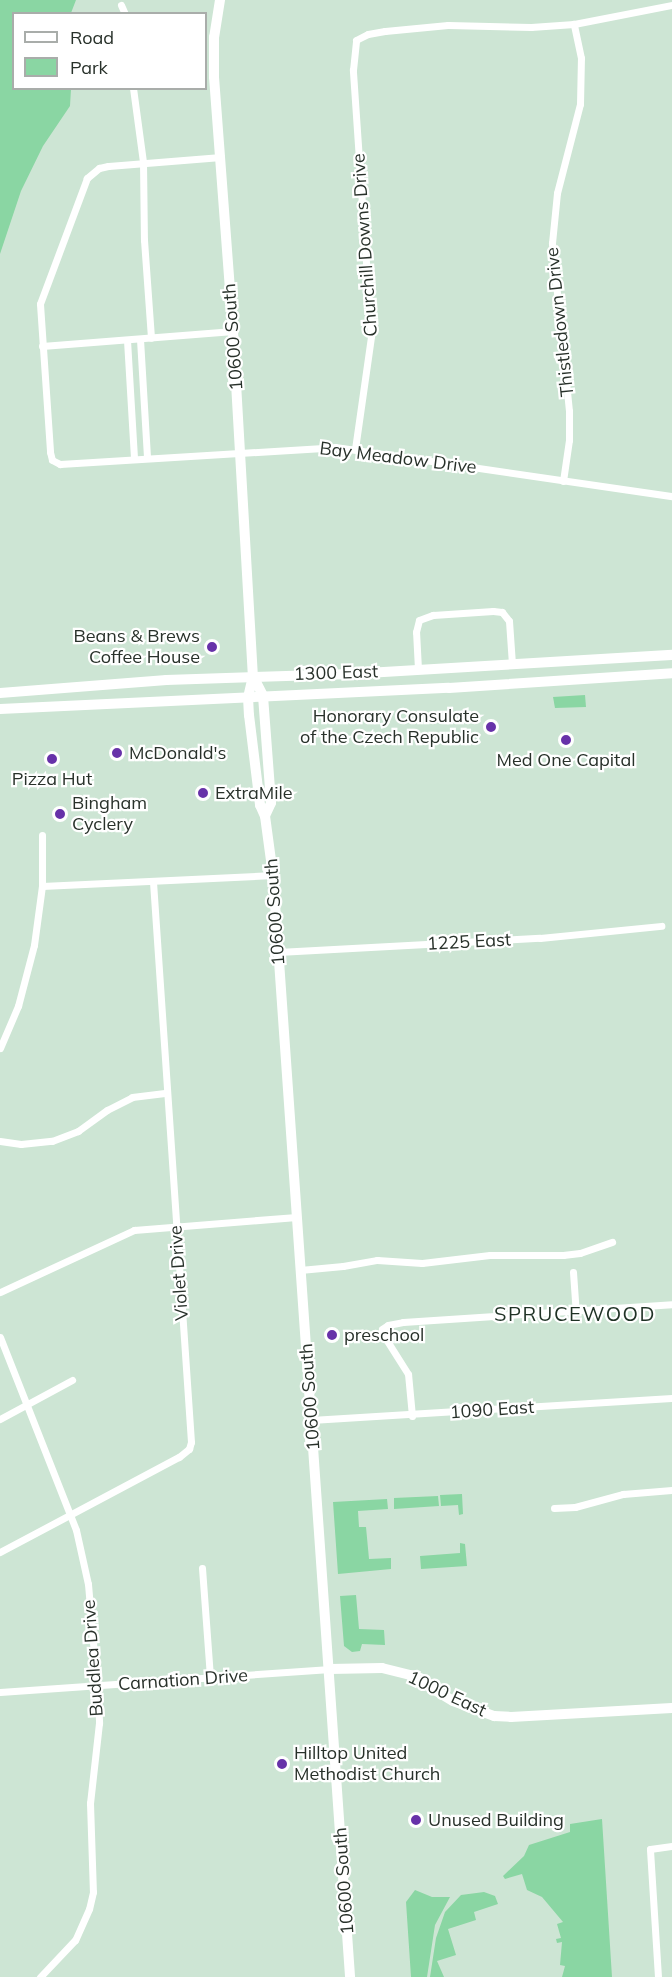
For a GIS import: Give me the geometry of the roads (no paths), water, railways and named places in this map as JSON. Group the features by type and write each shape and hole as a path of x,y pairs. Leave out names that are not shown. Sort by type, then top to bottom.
{"main road":[{"name":"10600 South","path":"220,0 214,58 253,675 248,697 260,805 265,816 273,875 350,1977"},
{"name":"1300 East","path":"0,693 253,675 418,669 672,655"},
{"name":"1300 East","path":"0,708 449,688 672,673"},
{"name":"10600 South","path":"253,675 263,696 271,803 265,816"},
{"name":"1000 East","path":"330,1669 382,1668 410,1675 453,1701 494,1716 672,1708"}],"street":[{"path":"121,4 124,12"},
{"path":"574,24 672,5"},
{"name":"Churchill Downs Drive","path":"355,449 371,336 353,70 356,40 368,34 385,31 448,25 531,27 574,24"},
{"name":"Thistledown Drive","path":"563,481 569,440 569,411 552,243 557,193 580,104 582,70 574,24"},
{"path":"133,90 143,162 144,240 152,338"},
{"path":"221,157 108,166 99,168 87,178 40,303 42,346 233,331"},
{"path":"140,339 147,458"},
{"path":"127,340 134,459"},
{"name":"Bay Meadow Drive","path":"42,346 52,460 60,464 316,446 355,449 672,496"},
{"path":"418,669 416,632 419,620 433,615 502,612 508,618 510,625 512,664"},
{"path":"0,1048 27,979 34,945 42,886 42,835"},
{"path":"42,886 273,875"},
{"name":"Violet Drive","path":"0,1552 179,1457 189,1449 191,1435 153,882"},
{"name":"1225 East","path":"278,952 540,938 661,926"},
{"path":"0,1141 21,1144 52,1141 78,1131 107,1110 132,1097 167,1094"},
{"path":"0,1292 121,1234 150,1227 296,1216"},
{"path":"300,1270 377,1260 422,1263 490,1255 562,1255 591,1250 612,1242"},
{"path":"573,1272 576,1311"},
{"path":"412,1416 408,1374 382,1329 403,1322 672,1304"},
{"name":"Buddlea Drive","path":"0,1337 72,1514 88,1584 97,1686 99,1723 90,1803 93,1892 89,1909 75,1940 40,1977"},
{"path":"0,1419 72,1380"},
{"name":"1090 East","path":"311,1420 412,1416 672,1398"},
{"path":"554,1508 575,1507 623,1494 672,1491"},
{"path":"202,1568 210,1677"},
{"name":"Carnation Drive","path":"0,1692 330,1669"},
{"path":"658,1977 650,1849 672,1846"}],"place":[{"name":"Beans & Brews Coffee House","path":"212,647"},
{"name":"Honorary Consulate of the Czech Republic","path":"491,727"},
{"name":"Med One Capital","path":"566,740"},
{"name":"McDonald's","path":"117,753"},
{"name":"Pizza Hut","path":"52,759"},
{"name":"ExtraMile","path":"203,793"},
{"name":"Bingham Cyclery","path":"60,814"},
{"name":"preschool","path":"332,1335"},
{"name":"Hilltop United Methodist Church","path":"282,1764"},
{"name":"Unused Building","path":"416,1820"}],"district":[{"name":"SPRUCEWOOD","path":"575,1313"}]}
